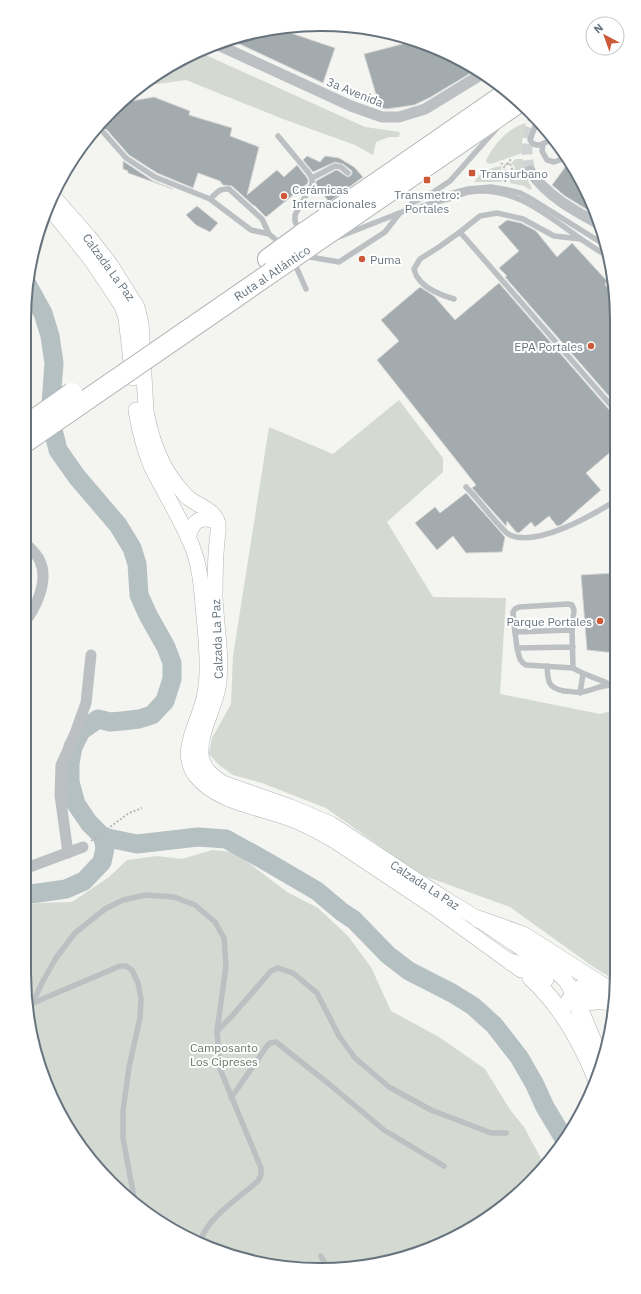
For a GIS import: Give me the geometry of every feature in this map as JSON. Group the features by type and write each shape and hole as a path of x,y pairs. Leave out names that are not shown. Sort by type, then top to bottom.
{"highway":[{"name":"Ruta al Atlántico","path":"297,249 503,96"},
{"name":"Ruta al Atlántico","path":"31,421 514,106"},
{"name":"Ruta al Atlántico","path":"31,438 269,267"}],"main road":[{"name":"Calzada La Paz","path":"57,201 89,237 110,264 137,306 141,323 146,411 148,424 157,449 168,472 179,489 188,498 212,513 217,521 215,597 219,678 215,700 202,743 201,756 205,767 214,777 223,783 291,807 331,824 478,919 558,973 566,981 575,997 598,1054"},
{"name":"Calzada La Paz","path":"52,211 92,261 122,306 127,326 140,434 152,468 169,498 192,547 198,569 206,636 206,673 205,694 199,716 188,744 190,765 196,777 203,784 222,796 291,819 322,833 401,885 511,962 547,994 566,1020 583,1048 593,1071"},
{"path":"188,538 193,525 197,521 204,519 217,521"},
{"path":"478,919 523,935 609,988"},
{"path":"511,962 533,969 558,989 569,1002 572,1003 575,997 587,987 609,989"},
{"path":"575,997 609,1001"}],"street":[{"name":"3a Avenida","path":"223,47 351,106 382,117 399,117 426,109 477,77"},
{"path":"530,171 545,189 568,206 592,220"},
{"path":"31,549 41,562 43,578 40,595 31,611"},
{"path":"68,853 60,795 61,765 73,739 86,703 91,655"},
{"path":"31,866 83,847"}],"lane":[{"path":"407,210 412,203 450,181 515,107"},
{"path":"535,127 530,140 534,145 543,144 547,141"},
{"path":"104,133 126,158 155,177 210,200 251,230 269,234 297,249 339,262 385,232 400,213"},
{"path":"278,136 312,178 312,184 295,215 297,249 306,289"},
{"path":"543,144 542,151 547,160 554,162 561,159"},
{"path":"312,178 335,166 341,167 348,173"},
{"path":"440,188 439,192 446,195 452,192 468,189 491,187 520,193 599,242"},
{"path":"210,200 218,191 229,189 262,219 269,234"},
{"path":"297,249 407,210 469,192 492,191 517,198 531,205 601,252"},
{"path":"454,299 444,297 432,290 418,279 414,269 420,259 440,247 480,216 497,213 523,219 554,236 581,239"},
{"path":"460,232 610,404"},
{"path":"466,487 497,523 509,534 523,537 550,534 595,514 610,504"},
{"path":"573,668 572,630 574,610 572,605 519,607 515,609 513,612 517,648 522,663 526,665 573,668 583,674 610,684"},
{"path":"515,632 572,630"},
{"path":"517,648 573,647"},
{"path":"547,666 548,681 550,686 556,690 580,693 610,686"},
{"path":"580,693 583,674"},
{"path":"33,1005 43,981 56,958 75,933 105,909 123,900 146,894 174,897 195,905 214,922 224,938 226,966 217,1030 220,1069 262,1168 258,1181 224,1209 209,1225 202,1237"},
{"path":"33,1006 120,966 126,966 132,970 138,983 141,998 140,1018 125,1091 123,1138 133,1194"},
{"path":"217,1030 231,1017 271,971 278,968 284,969 292,973 317,993 339,1036 355,1058 389,1087 431,1110 491,1133 506,1133"},
{"path":"231,1098 267,1046 270,1043 276,1042 384,1130 444,1166"},
{"path":"321,1256 324,1263"}],"path":[{"path":"505,166 511,159"},
{"path":"501,163 505,166 504,170 508,172"},
{"path":"504,185 508,172 512,170 511,166 508,164"},
{"path":"83,847 130,813 142,808"}],"green space":[{"path":"206,55 365,127 400,132 399,137 389,137 376,142 373,155 355,145 283,119 186,80 155,84 176,70"},
{"path":"526,123 522,141 522,153 491,164 487,163 486,161 489,155 497,143 514,128"},
{"path":"516,159 523,159 528,181 532,188 530,190 524,186 510,183 509,175 514,171 515,167 511,163"},
{"path":"502,166 501,169 504,173 503,181 474,182 486,171"},
{"path":"399,400 443,458 443,472 387,522 433,597 506,598 500,694 600,714 610,712 610,977 510,907 419,874 326,808 262,783 233,775 219,765 209,754 212,738 231,704 233,656 269,427 333,454"},
{"name":"Camposanto Los Cipreses","path":"212,850 234,852 287,892 318,908 348,936 371,967 391,1011 439,1037 485,1069 511,1111 524,1127 542,1160 525,1178 497,1203 449,1233 414,1248 358,1261 320,1263 283,1261 227,1248 192,1233 144,1203 116,1178 91,1150 61,1102 46,1067 33,1011 31,974 31,905 36,903 72,902 109,877 127,860 157,856 182,859"}],"building":[{"path":"290,33 335,48 323,83 238,43"},
{"path":"404,43 449,61 470,73 429,98 414,105 387,109 380,108 364,54"},
{"path":"154,97 190,111 189,115 232,128 230,136 259,147 247,195 277,170 284,177 297,165 308,179 308,183 266,217 232,186 223,185 220,181 198,173 193,188 157,173 129,155 107,130 104,129 133,101"},
{"path":"307,156 320,162 325,156 339,158 354,167 363,177 329,202 316,185 316,181 336,170 349,177 352,174 352,171 343,164 335,162 313,172 303,160"},
{"path":"123,161 153,181 173,189 128,173 128,171 123,169"},
{"path":"565,167 580,192 588,210 565,196 552,185"},
{"path":"197,206 218,223 210,232 196,225 186,215"},
{"name":"EPA Portales","path":"507,220 521,223 536,231 557,257 572,243 607,281 605,284 608,287 610,320 610,397 505,277 507,276 499,268 519,251 498,227"},
{"path":"499,283 610,411 610,452 586,473 601,490 561,525 557,526 549,516 535,527 531,522 519,533 516,532 507,521 506,526 472,488 476,485 377,360 399,341 381,320 420,287 434,296 455,320"},
{"path":"466,493 505,537 502,552 466,553 453,536 437,550 415,523 435,507 440,513"},
{"name":"Parque Portales","path":"610,573 610,652 587,650 581,575"}],"waterway":[{"path":"32,294 43,313 50,336 54,363 50,417 58,450 77,477 118,525 132,548 137,564 139,595 148,615 166,647 172,663 172,679 165,701 152,715 139,719 110,722 98,719 81,731 73,747 70,763 70,782 76,804 89,823 103,837 137,844 198,837 226,839 317,891 354,920 388,955 409,971 452,993 473,1006 494,1025 519,1057 534,1083 545,1107 561,1134"},
{"path":"31,894 66,889 84,881 102,862 105,848 103,837"}],"tunnel":[{"path":"530,171 527,157 527,144 532,124"}],"place":[{"name":"Transurbano","path":"472,173"},
{"name":"Transmetro: Portales","path":"427,180"},
{"name":"Cerámicas Internacionales","path":"284,196"},
{"name":"Puma","path":"362,259"},
{"name":"EPA Portales","path":"591,346"},
{"name":"Parque Portales","path":"600,621"}]}
